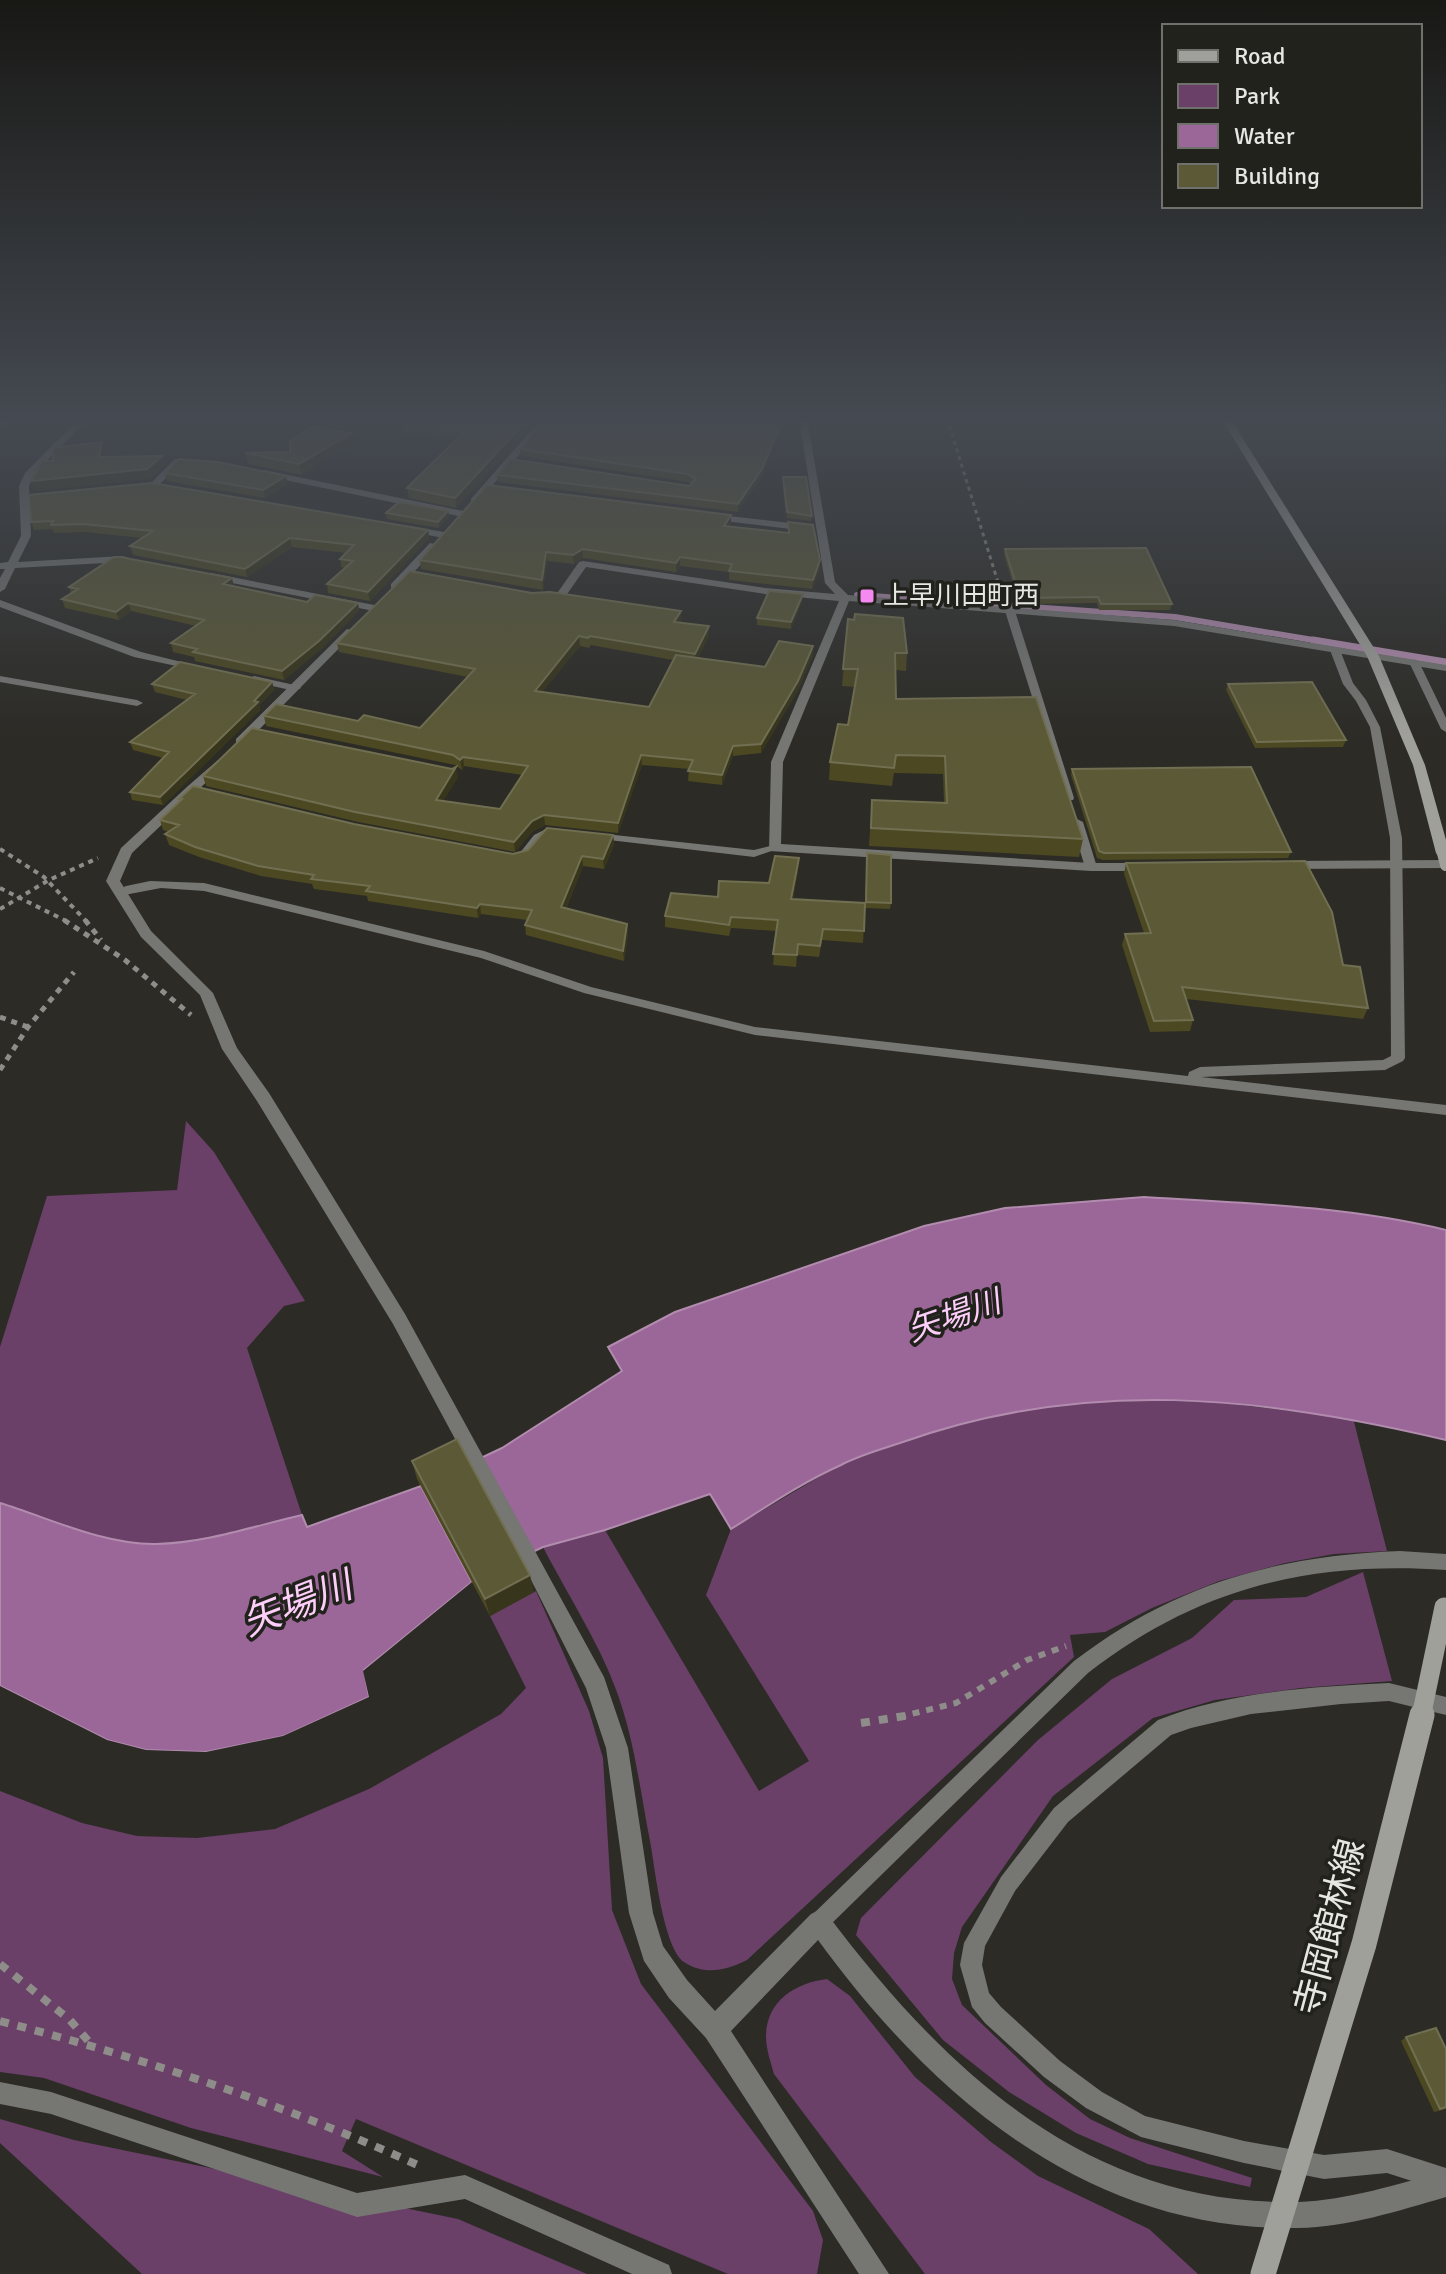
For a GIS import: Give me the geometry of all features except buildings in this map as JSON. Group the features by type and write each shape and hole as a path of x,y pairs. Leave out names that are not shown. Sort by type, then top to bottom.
{"main road":[{"path":"1291,524 1373,656 1419,765 1445,861"},
{"name":"寺岡館林線","path":"1263,2274 1316,2109 1379,1886 1434,1660 1445,1601"}],"street":[{"path":"0,589 6,566 26,536 25,524"},
{"path":"232,749 454,524"},
{"path":"777,524 821,529"},
{"path":"820,524 830,583 845,598"},
{"path":"398,527 444,535"},
{"path":"6,566 123,559 152,564"},
{"path":"533,596 561,595 583,564 765,591 1174,623 1446,668"},
{"path":"197,573 374,608"},
{"path":"408,573 422,575"},
{"path":"845,598 777,762 774,848 1091,867 1153,867"},
{"path":"0,603 138,655 209,670"},
{"path":"238,676 295,688"},
{"path":"0,679 137,703"},
{"path":"253,730 268,733"},
{"path":"222,759 121,857 113,881 146,934 206,993 230,1049 263,1097 399,1319 536,1569 596,1684 617,1748 641,1913 653,1952 678,1989 715,2029 875,2274"},
{"path":"1277,865 1445,861"},
{"path":"715,2029 819,1922 853,1972 894,2020 956,2080 1022,2131 1076,2162 1149,2196 1224,2212 1295,2215 1355,2210 1446,2182"}],"lane":[{"path":"1010,611 1091,867"},
{"path":"1187,1078 1200,1072 1385,1065 1398,1058 1396,838 1375,727 1361,700 1348,684 1335,650"},
{"path":"1414,662 1446,729"},
{"path":"192,789 207,793"},
{"path":"501,856 523,857 539,835 546,831 575,834"},
{"path":"589,836 754,854 774,848"},
{"path":"119,892 141,884 172,883 204,887 484,955 588,990 755,1031 1446,1110"},
{"path":"819,1922 1103,1647 1138,1624 1224,1588 1287,1571 1387,1559 1446,1562"},
{"path":"1446,1706 1389,1692 1341,1695 1251,1705 1165,1727 1061,1815 1008,1884 975,1943 971,1965 980,1999 993,2015 1052,2069 1094,2100 1141,2126 1244,2152 1324,2167 1387,2161 1446,2182"},
{"path":"0,2093 51,2103 357,2205 465,2187 660,2274"}],"path":[{"path":"980,524 1005,605 1010,611"},
{"path":"0,849 49,880 72,901 104,944"},
{"path":"0,909 49,880 98,858"},
{"path":"0,888 20,896 104,944 181,1006"},
{"path":"0,1070 28,1027 74,972"},
{"path":"0,1017 28,1027"},
{"path":"861,1723 937,1710 968,1698 1035,1654 1084,1643 1103,1647"},
{"path":"0,1964 70,2020 91,2044"},
{"path":"0,2021 91,2044 353,2134 465,2187"}],"green space":[{"path":"186,1121 214,1152 305,1301 284,1306 247,1348 302,1515 193,1541 136,1543 77,1530 0,1503 0,1347 47,1196 177,1190"},
{"path":"1188,1399 1353,1418 1387,1551 1334,1554 1285,1563 1219,1581 1152,1608 1105,1632 1070,1635 1074,1657 747,1960 716,1970 700,1969 684,1962 677,1954 665,1924 636,1763 622,1706 600,1653 543,1547 605,1530 759,1791 809,1761 706,1595 731,1529 841,1464 932,1432 1036,1407 1098,1400"},
{"path":"1363,1572 1392,1681 1301,1688 1215,1700 1153,1718 1053,1796 962,1927 954,1953 952,1979 962,2005 1046,2085 1090,2119 1130,2138 1252,2178 1250,2187 1148,2164 1076,2133 1009,2092 943,2040 856,1935 861,1918 1038,1740 1112,1679 1192,1638 1234,1600 1306,1597"},
{"path":"536,1591 589,1711 603,1758 612,1910 641,1984 813,2211 823,2240 817,2274 728,2274 356,2119 342,2151 383,2177 191,2128 44,2078 0,2072 0,1791 82,1823 137,1836 197,1838 275,1829 369,1789 501,1714 526,1688 490,1616"},
{"path":"827,1979 850,1996 915,2077 991,2142 1038,2176 1149,2229 1198,2274 925,2274 774,2074 766,2042 771,2013 784,1996 804,1985"},
{"path":"0,2119 74,2140 458,2219 587,2274 142,2274 0,2143"}],"water":[{"name":"矢場川","path":"1144,1197 1334,1211 1446,1230 1446,1440 1309,1413 1241,1404 1174,1400 1106,1401 1039,1408 971,1421 856,1458 799,1487 731,1529 710,1494 605,1530 543,1547 518,1559 466,1465 502,1448 622,1371 608,1347 675,1312 924,1226 1005,1208"},
{"name":"矢場川","path":"421,1486 472,1582 364,1670 369,1697 284,1736 206,1752 146,1750 107,1740 0,1686 0,1503 77,1530 117,1540 156,1544 212,1537 302,1515 307,1527"}],"pier":[{"path":"472,1582 473,1585 368,1672 372,1700 284,1740 206,1756 145,1754 106,1744 0,1691 0,1686 107,1740 146,1750 206,1752 283,1736 369,1697 363,1671"}],"waterway":[{"path":"857,595 1175,617 1313,640"},
{"path":"1313,640 1446,662"},
{"path":"1313,640 1325,642"}],"place":[{"name":"上早川田町西","path":"867,596"}]}
